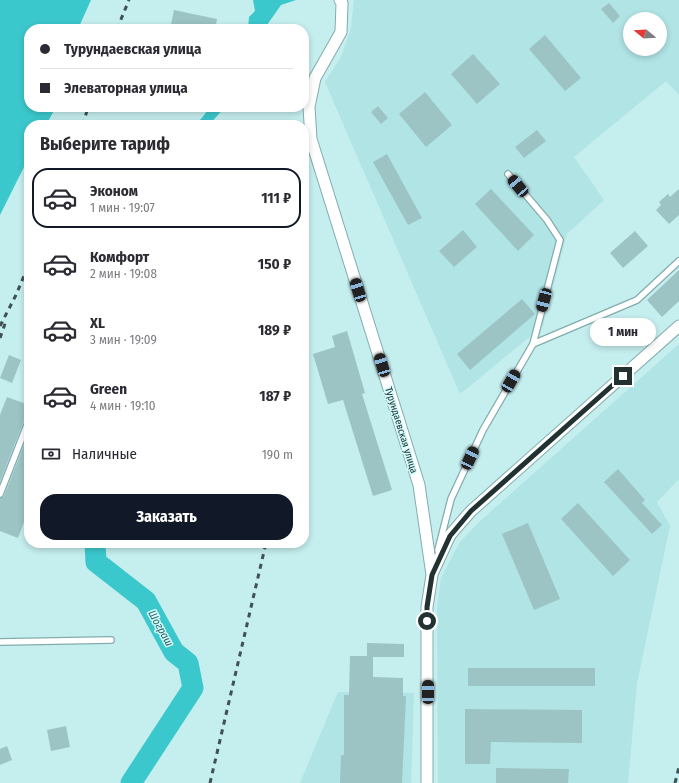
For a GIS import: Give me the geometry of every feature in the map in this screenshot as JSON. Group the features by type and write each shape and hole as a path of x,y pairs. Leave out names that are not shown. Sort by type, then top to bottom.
{"street":[{"name":"Турундаевская улица","path":"340,0 342,3 341,32 315,78 310,100 309,107 312,140 419,485 432,575 427,607 427,783"},
{"path":"432,575 450,536 471,511 679,326"}],"lane":[{"path":"432,575 451,499 483,430 533,344 560,240 547,220 508,174"},
{"path":"533,344 637,300 679,261"},
{"path":"0,494 24,433"},
{"path":"0,642 110,640"}],"shaded area":[{"path":"354,0 679,0 679,95 666,81 574,157 604,200 567,234 543,326 460,394 325,82 341,57 351,28"},
{"path":"679,344 679,479 657,502 670,526 637,683 628,783 438,783 437,608 441,578 460,542 479,522"},
{"path":"338,692 414,693 411,783 300,783"}],"water":[{"path":"0,0 91,0 80,24 24,24 24,112 53,112 49,120 24,120 24,167 0,215"},
{"path":"253,0 296,0 281,5 268,24 248,24 249,17 255,11"},
{"path":"206,112 221,112 213,120 199,120"}],"building":[{"path":"609,3 620,16 613,23 601,9"},
{"path":"174,10 217,19 216,24 171,24"},
{"path":"545,35 581,78 565,91 529,49"},
{"path":"473,54 500,84 477,104 451,74"},
{"path":"425,92 452,125 426,147 399,114"},
{"path":"378,106 388,118 381,124 371,112"},
{"path":"537,130 546,141 524,158 515,147"},
{"path":"387,154 422,218 408,225 373,162"},
{"path":"491,189 534,235 518,251 475,204"},
{"path":"679,189 679,215 669,224 656,210 661,205 659,202 668,194 670,197"},
{"path":"463,230 477,247 454,267 439,251"},
{"path":"635,231 648,246 623,268 610,253"},
{"path":"679,270 679,301 662,317 647,300"},
{"path":"522,299 535,314 470,370 457,354"},
{"path":"347,331 365,393 362,394 392,490 373,496 343,400 328,404 313,354 335,347 332,336"},
{"path":"9,355 21,360 12,383 0,378"},
{"path":"7,397 24,403 24,421 0,482 0,415"},
{"path":"24,445 24,522 18,538 0,531 0,498 4,496"},
{"path":"618,469 645,500 642,503 662,525 652,534 604,482"},
{"path":"578,503 630,560 613,576 561,519"},
{"path":"528,523 560,599 534,610 502,534"},
{"path":"367,643 404,644 404,657 373,657 373,677 403,678 403,696 406,696 402,783 340,783 341,755 344,755 344,695 349,695 350,656 367,656"},
{"path":"468,668 595,668 595,686 468,686"},
{"path":"465,709 582,710 582,743 491,742 490,764 465,764"},
{"path":"66,726 70,747 51,751 47,730"},
{"path":"7,746 12,760 0,765 0,749"},
{"path":"496,768 569,769 568,783 496,783"}],"waterway":[{"name":"Шограш","path":"95,548 96,562 146,601 174,652 188,663 193,688 131,783"}],"railway":[{"path":"119,24 129,0"},
{"path":"84,120 87,112"},
{"path":"0,326 24,276"},
{"path":"0,338 6,321"},
{"path":"210,783 265,548"},
{"path":"675,783 679,767"}],"route":[{"path":"427,621 427,607 432,575 450,536 471,511 509,479 623,376"}]}
